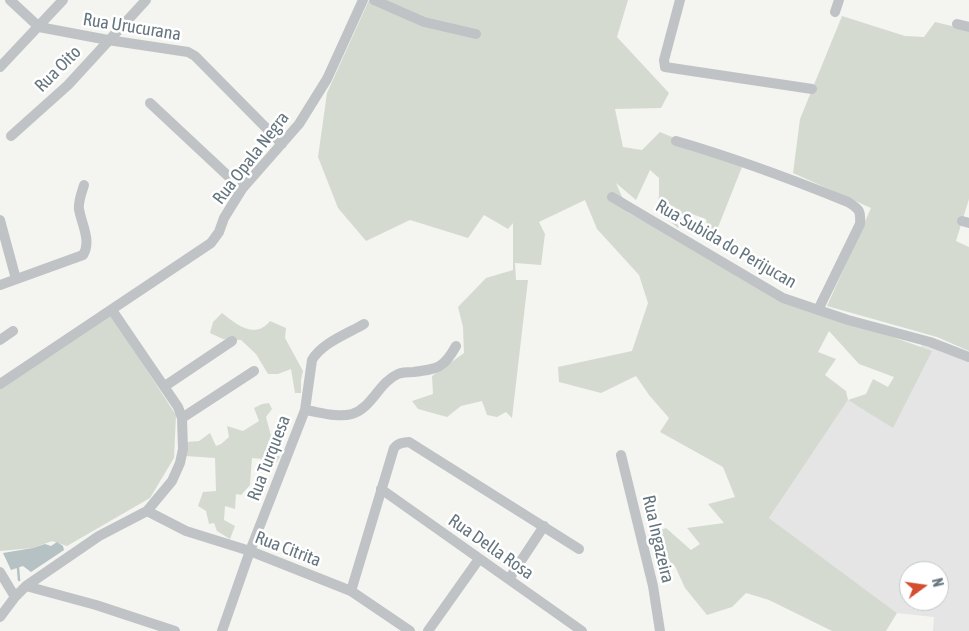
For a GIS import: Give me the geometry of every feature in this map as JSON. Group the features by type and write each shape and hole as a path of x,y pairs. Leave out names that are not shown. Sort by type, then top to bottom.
{"street":[{"path":"10,0 39,27"},
{"path":"0,67 63,0"},
{"name":"Rua Oito","path":"11,136 68,85 146,0"},
{"name":"Rua Opala Negra","path":"0,384 211,243 242,189 299,124 327,79 363,0"},
{"path":"374,0 424,22 476,34"},
{"path":"680,0 664,60 665,67 812,89"},
{"path":"835,12 839,0"},
{"path":"957,24 969,26"},
{"name":"Rua Urucurana","path":"39,27 188,52 195,56 282,144"},
{"path":"150,103 242,189"},
{"path":"676,141 724,154 763,168 848,202 858,208 861,215 860,224 818,310"},
{"path":"0,285 83,255 86,251 86,233 79,207 84,185"},
{"name":"Rua Subida do Perijucan","path":"612,197 782,298 848,320 930,342 969,357"},
{"path":"0,220 16,279"},
{"path":"0,617 26,586 99,536 148,511 172,481 180,464 183,449 182,418 166,386 112,310"},
{"name":"Rua Turquesa","path":"222,631 250,551 305,410 312,360 315,354 364,324"},
{"path":"0,340 13,331"},
{"path":"166,386 232,341"},
{"name":"Rua Turquesa","path":"305,410 345,416 352,414 360,410 392,378 400,373 433,370 443,366 449,360 456,346"},
{"path":"182,418 254,371"},
{"path":"351,591 381,489 397,444 409,442 580,549"},
{"name":"Rua Ingazeira","path":"621,455 653,586 660,631"},
{"name":"Rua Della Rosa","path":"381,489 582,631"},
{"name":"Rua Citrita","path":"148,511 186,531 250,551 351,591 410,631"},
{"path":"509,579 544,526"},
{"path":"428,631 479,559"},
{"path":"0,572 15,597"},
{"path":"26,586 124,613 175,631"}],"shaded area":[{"path":"369,0 628,0 617,37 669,93 661,108 615,109 623,147 642,150 660,132 691,145 724,154 742,167 711,245 706,219 689,213 678,228 656,210 659,196 659,178 650,170 636,200 616,183 629,213 783,298 932,351 893,428 848,400 769,518 897,613 886,631 832,631 769,600 746,593 732,607 707,615 685,588 675,566 658,551 648,535 666,528 691,550 700,544 687,528 724,523 708,504 735,497 723,467 660,432 669,418 649,395 636,376 601,393 559,382 558,367 632,351 648,303 639,275 597,229 585,200 539,222 545,234 541,265 515,263 516,280 528,280 512,418 506,412 497,417 487,415 482,401 461,406 447,417 418,409 412,401 433,394 432,376 464,353 463,327 458,307 486,278 513,270 513,223 508,229 484,215 468,238 410,220 366,241 338,208 318,157 327,93","holes":["829,331 859,364 894,377 888,387 873,379 866,394 848,400 846,391 825,375 836,359 818,352"]},
{"path":"842,16 905,36 924,37 935,22 969,30 969,199 956,241 969,247 969,351 937,337 827,306 871,208 793,173 800,119"},
{"path":"109,312 176,415 174,458 150,498 67,546 52,541 33,548 0,551 0,384"},
{"path":"222,313 233,322 252,330 264,327 270,321 286,328 285,338 303,371 301,393 295,393 291,369 278,374 268,374 256,354 241,340 223,339 210,333 213,322"},
{"path":"922,344 969,362 969,631 933,631 934,617 897,613 769,518 848,400 891,423"},
{"path":"269,403 272,409 266,417 271,436 283,441 275,448 274,453 280,457 274,465 263,459 252,458 250,485 241,495 236,494 235,509 225,506 224,520 235,526 230,539 217,531 214,523 209,524 206,511 198,506 203,492 216,491 215,458 185,456 187,442 199,441 210,433 216,446 221,444 229,437 227,426 243,431 259,421 254,408"},
{"path":"57,542 63,546 64,550 31,572 23,566 11,570 3,553 45,544 51,546"}],"waterway":[{"path":"18,568 19,580"}]}
